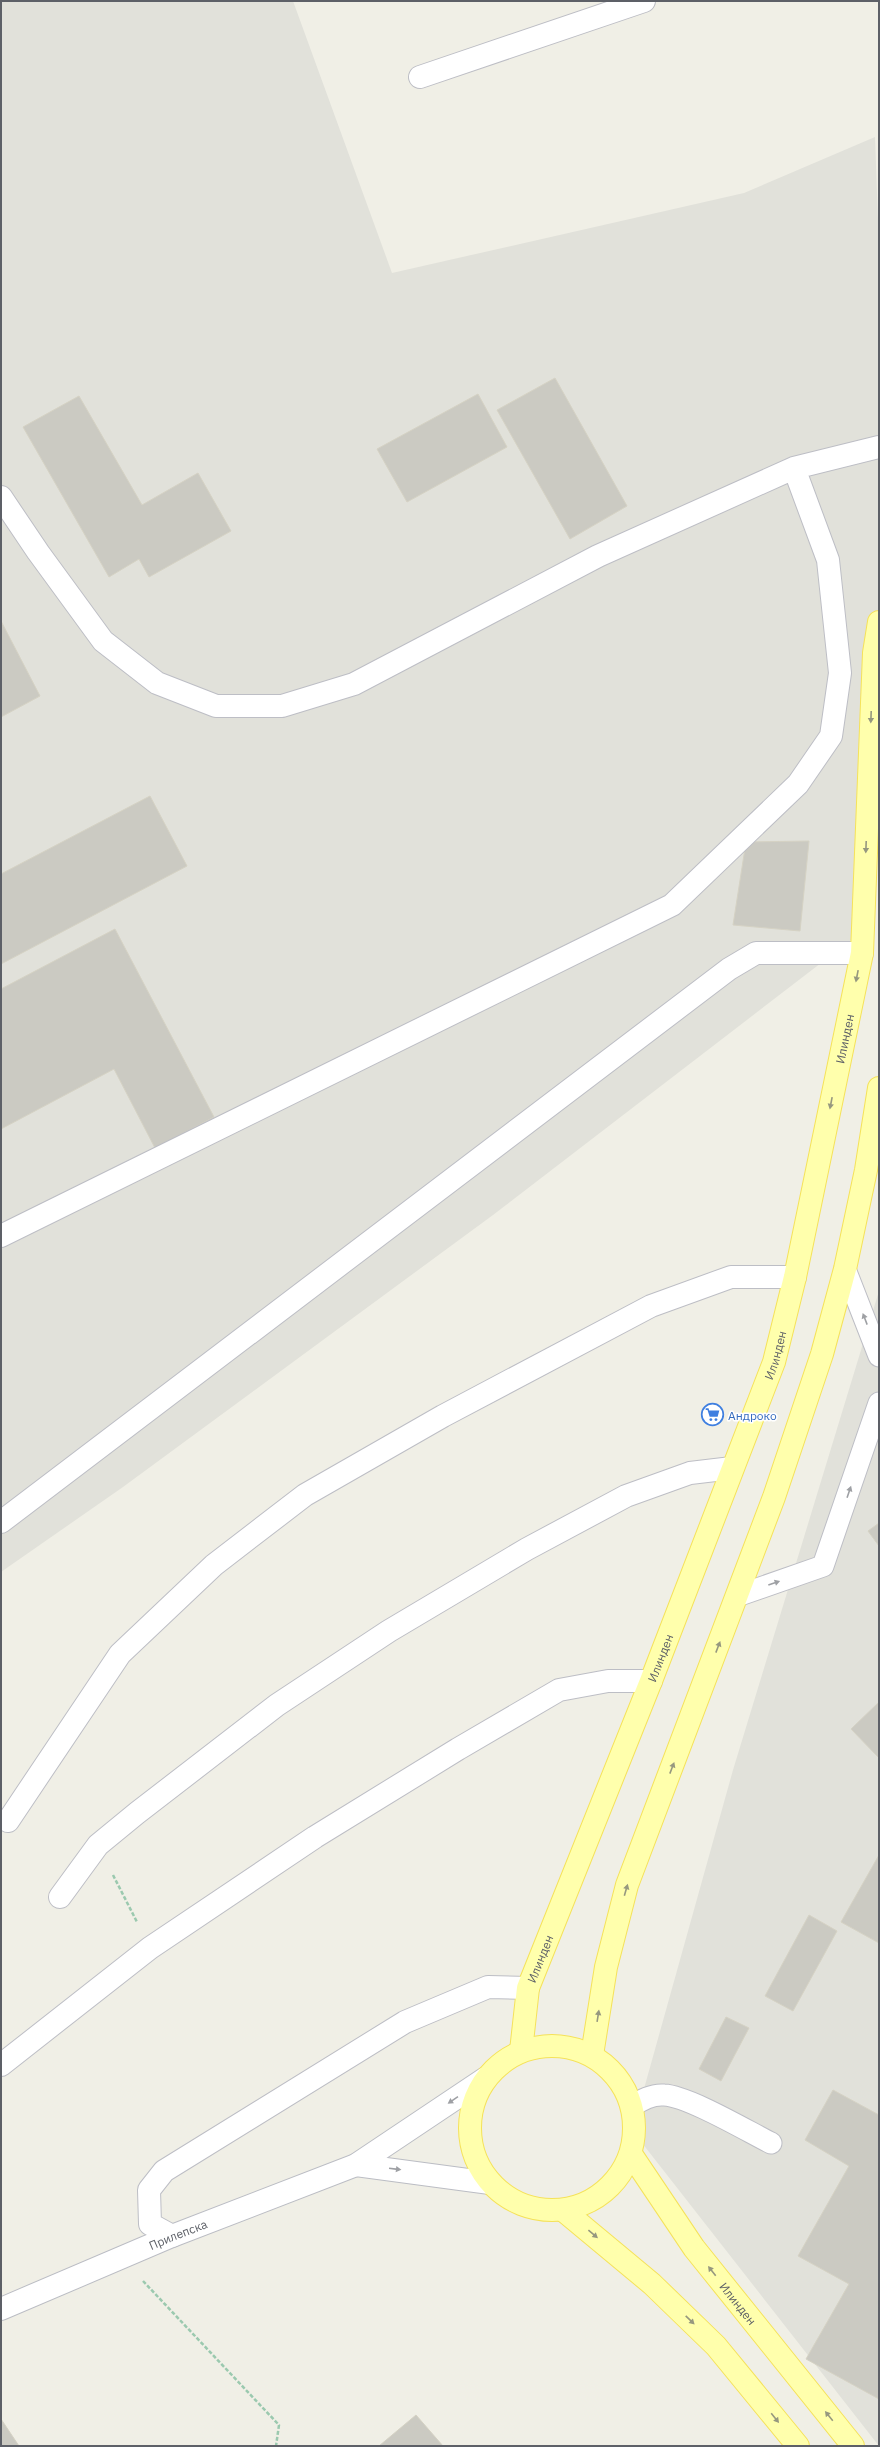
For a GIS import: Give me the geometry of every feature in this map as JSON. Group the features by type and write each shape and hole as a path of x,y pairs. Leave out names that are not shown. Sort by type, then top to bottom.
{"main road":[{"name":"Илинден","path":"521,2051 528,1988 651,1681 774,1362 795,1277 862,953 874,653 879,622"},
{"path":"592,2055 606,1967 627,1886 774,1497 822,1354 845,1269 866,1170 879,1088"},
{"path":"545,2045 569,2047 592,2055 617,2076 632,2107 635,2134 631,2154 620,2174 605,2192 585,2204 563,2210 542,2210 523,2206 505,2196 490,2183 475,2159 469,2131 473,2103 486,2078 502,2062 521,2051 545,2045"},
{"name":"Илинден","path":"631,2154 694,2248 853,2446"},
{"path":"563,2210 652,2284 716,2346 798,2446"}],"street":[{"path":"420,77 644,1"},
{"path":"1,498 38,552 103,641 157,682 216,706 282,706 354,684 598,556 794,468 879,447"},
{"path":"1,1236 672,906 747,834 798,784 831,736 840,673 828,560 794,468"},
{"path":"1,1522 730,969 756,953 862,953"},
{"path":"8,1821 120,1654 214,1565 305,1495 443,1416 651,1306 731,1277 795,1277"},
{"path":"60,1897 98,1846 277,1705 389,1631 514,1556 626,1496 690,1473 732,1468"},
{"path":"1,2065 150,1948 315,1837 559,1690 608,1681 651,1681"},
{"path":"172,2236 150,2224 148,2190 164,2171 405,2022 488,1987 528,1988"},
{"name":"Прилепска","path":"1,2310 172,2236 356,2165 486,2078"},
{"name":"Прилепска","path":"356,2165 490,2183"}],"lane":[{"path":"845,1269 879,1356"},
{"path":"737,1596 824,1566 879,1403"},
{"path":"632,2107 641,2100 664,2095 695,2105 771,2143"}],"path":[{"path":"98,1846 150,1948"},
{"path":"142,2280 279,2424 276,2446"}],"shaded area":[{"path":"1,1 293,1 392,273 744,193 875,137 879,249 879,677 851,940 493,1215 123,1487 1,1572"},
{"path":"879,1291 879,2446 635,2134 635,2121 733,1770"}],"building":[{"path":"555,378 627,506 570,539 497,410"},
{"path":"478,394 507,447 407,502 377,449"},
{"path":"79,396 142,505 198,473 231,531 149,577 139,559 109,577 23,427"},
{"path":"1,621 40,696 1,717"},
{"path":"150,796 187,866 1,964 1,874"},
{"path":"809,841 800,931 733,925 746,842"},
{"path":"115,929 214,1117 155,1148 114,1069 1,1129 1,989"},
{"path":"879,1523 879,1546 868,1531"},
{"path":"879,1702 879,1758 851,1729"},
{"path":"879,1855 879,1943 841,1922"},
{"path":"809,1915 837,1931 793,2011 765,1996"},
{"path":"726,2017 749,2028 721,2081 699,2069"},
{"path":"833,2090 879,2115 879,2399 806,2359 849,2284 798,2256 849,2166 805,2140"},
{"path":"416,2415 443,2446 379,2446"},
{"path":"1,2419 19,2446 1,2446"}],"place":[{"name":"Андроко","path":"712,1415"}]}
